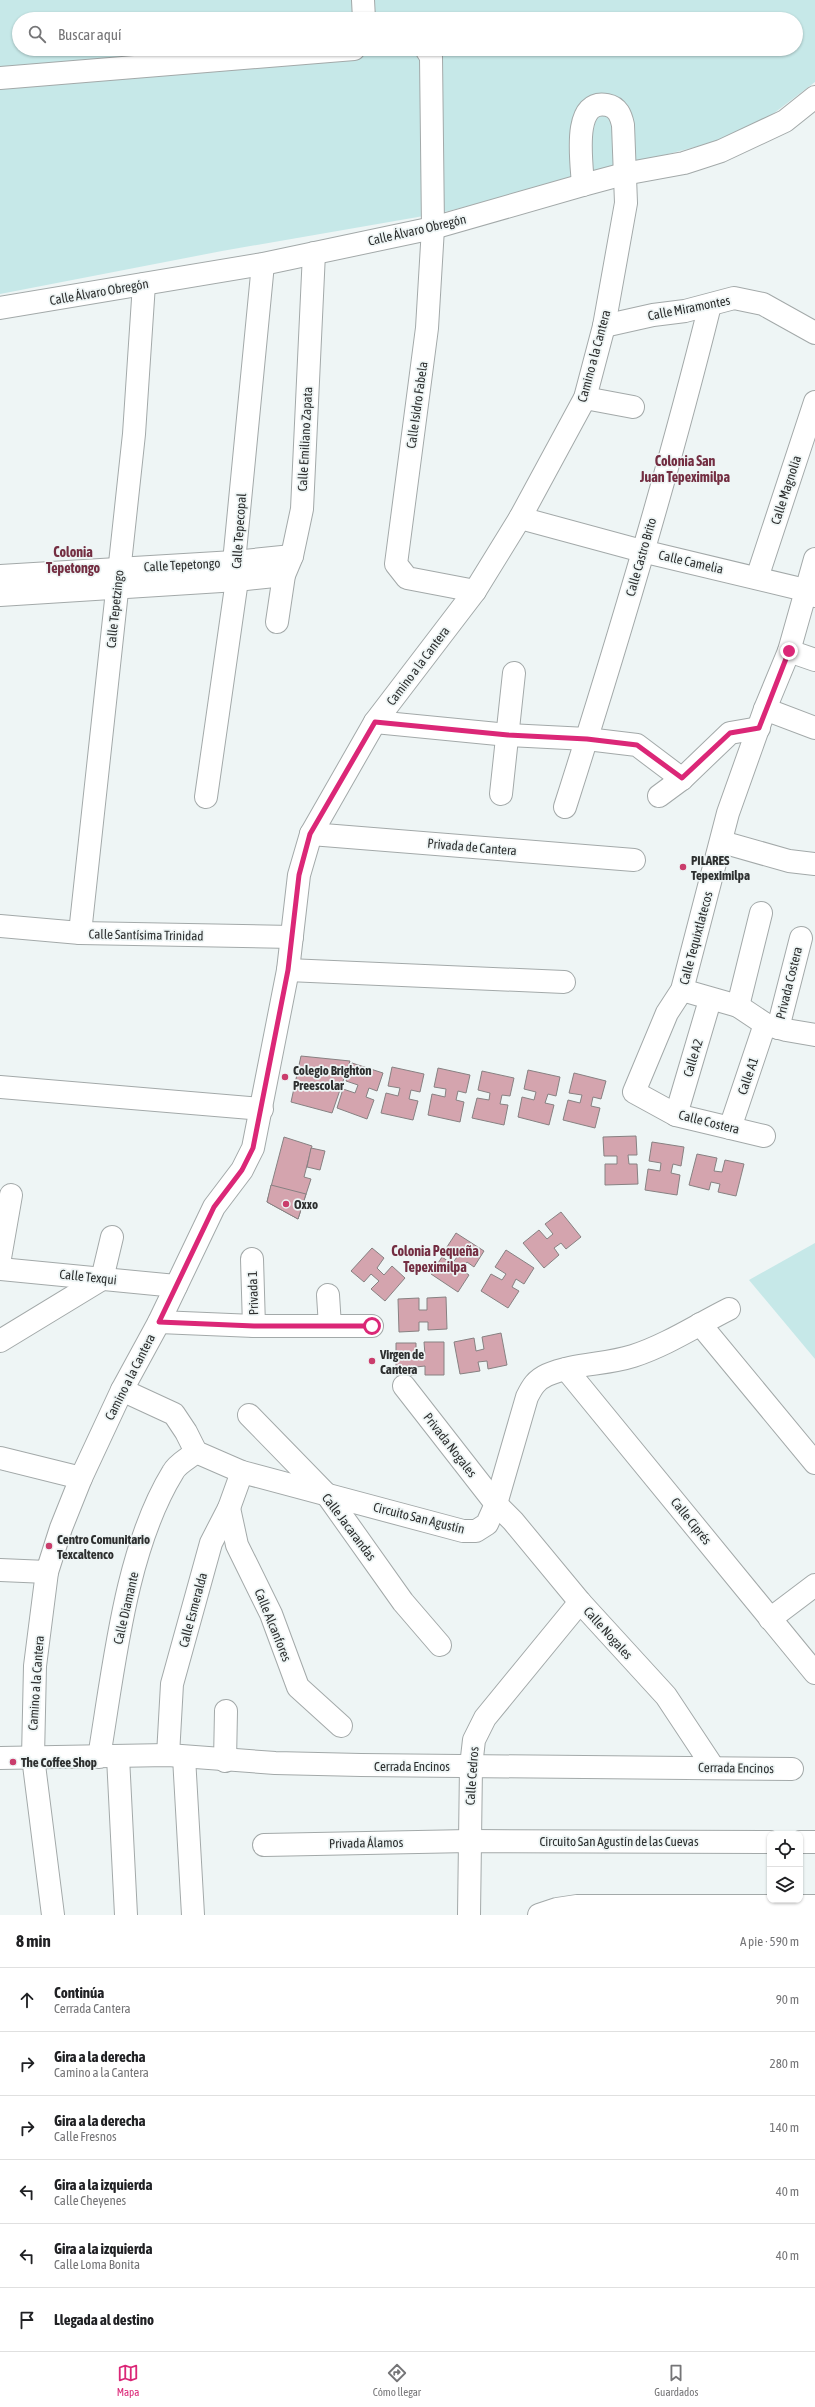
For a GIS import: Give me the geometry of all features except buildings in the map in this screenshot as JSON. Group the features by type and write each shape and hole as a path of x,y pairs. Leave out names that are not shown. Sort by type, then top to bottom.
{"street":[{"path":"363,0 364,12"},
{"path":"0,78 269,56"},
{"name":"Calle Isidro Fabela","path":"430,56 433,228 427,328 396,564 407,578 475,591"},
{"name":"Calle Álvaro Obregón","path":"0,308 263,264 433,228 624,174 684,163 722,151 785,122 815,97"},
{"name":"Camino a la Cantera","path":"53,1915 33,1757 35,1666 48,1572 61,1528 81,1478 122,1390 159,1322 214,1207 242,1170 253,1148 262,1109 288,970 299,875 310,834 375,722 475,591 520,518 585,398 604,326 626,203 623,125 621,115 613,107 606,104 597,106 588,111 582,121 583,185"},
{"name":"Calle Emiliano Zapata","path":"277,622 288,566 302,509 314,253"},
{"name":"Calle Tepecopal","path":"206,797 236,571 263,264"},
{"name":"Calle Tepetzingo","path":"80,933 134,434 144,284"},
{"name":"Calle Miramontes","path":"604,326 710,305 734,298 763,304 815,332"},
{"name":"Calle Castro Brito","path":"565,807 612,661 642,551 677,436 710,305"},
{"path":"585,398 633,407"},
{"name":"Calle Magnolia","path":"758,578 815,402"},
{"name":"Calle Camelia","path":"520,518 642,551 758,578 810,593"},
{"name":"Calle Tequixtlatecos","path":"634,1092 667,1013 682,990 722,842 728,814 810,593 815,559"},
{"name":"Calle Tepetongo","path":"0,576 119,578 236,571 288,566"},
{"name":"Calle Tepetongo","path":"0,595 119,578"},
{"path":"789,651 815,660"},
{"path":"502,794 514,673"},
{"path":"659,796 682,778 730,733 762,719 815,728"},
{"path":"375,722 508,735 587,739 637,745 682,778"},
{"name":"Privada de Cantera","path":"310,834 634,860"},
{"path":"722,842 788,861 815,864"},
{"path":"738,1006 761,913"},
{"name":"Calle Santísima Trinidad","path":"0,926 80,933 292,937"},
{"name":"Privada Costera","path":"772,1026 801,938"},
{"path":"288,970 564,982"},
{"path":"682,990 710,1000 738,1006 772,1026 815,1035"},
{"name":"Calle A2","path":"676,1115 710,1000"},
{"name":"Calle A1","path":"730,1128 772,1026"},
{"path":"0,1087 262,1109"},
{"name":"Calle Costera","path":"634,1092 676,1115 764,1136"},
{"path":"0,1258 11,1195"},
{"path":"0,1341 102,1279 112,1237"},
{"name":"Privada 1","path":"252,1259 254,1326"},
{"name":"Calle Texqui","path":"0,1269 176,1286"},
{"path":"328,1295 330,1326"},
{"name":"Circuito San Agustín","path":"196,1452 242,1472 463,1531 476,1531 487,1524 496,1504 527,1397 534,1382 546,1375 566,1369 632,1356 663,1344 729,1309"},
{"path":"159,1322 254,1326 372,1326"},
{"path":"700,1324 815,1463"},
{"name":"Calle Ciprés","path":"566,1369 815,1673"},
{"name":"Privada Nogales","path":"404,1386 496,1504"},
{"path":"122,1390 174,1414 186,1432 196,1452"},
{"name":"Calle Jacarandas","path":"249,1415 327,1495 403,1602 440,1645"},
{"name":"Calle Diamante","path":"126,1915 109,1757 125,1603 148,1525 173,1471 196,1452"},
{"path":"0,1458 81,1478"},
{"name":"Calle Esmeralda","path":"192,1915 176,1756 172,1684 211,1543 229,1508 242,1472"},
{"name":"Calle Nogales","path":"496,1504 513,1521 580,1602 666,1696 713,1767"},
{"name":"Calle Alcanfores","path":"229,1508 237,1545 271,1614 298,1687 340,1726"},
{"path":"0,1570 48,1572"},
{"path":"770,1619 815,1585"},
{"name":"Calle Cedros","path":"469,1915 471,1766 474,1740 485,1718 580,1602"},
{"path":"225,1761 226,1711"},
{"name":"Cerrada Encinos","path":"0,1758 176,1756 225,1761 362,1766 713,1767 792,1769"},
{"name":"Circuito San Agustín de las Cuevas","path":"469,1841 767,1842"},
{"name":"Privada Álamos","path":"264,1845 469,1841"},
{"path":"803,1842 815,1842"},
{"path":"539,1915 557,1909 577,1906 615,1911 749,1911 815,1906"}],"shaded area":[{"path":"0,0 815,0 815,82 761,123 726,139 441,213 222,251 0,294"},
{"path":"815,1243 815,1359 749,1280"}],"place":[{"name":"PILARES Tepeximilpa","path":"683,867"},
{"name":"Colegio Brighton Preescolar","path":"285,1077"},
{"name":"Oxxo","path":"286,1204"},
{"name":"Virgen de Cantera","path":"372,1361"},
{"name":"Centro Comunitario Texcaltenco","path":"49,1546"},
{"name":"The Coffee Shop","path":"13,1762"}],"district":[{"name":"Colonia San Juan Tepeximilpa","path":"685,470"},
{"name":"Colonia Tepetongo","path":"73,560"},
{"name":"Colonia Pequeña Tepeximilpa","path":"435,1260"}],"route":[{"path":"372,1326 254,1326 159,1322 214,1207 242,1170 253,1148 288,970 299,875 310,834 375,722 508,735 587,739 637,745 682,778 730,733 759,728 765,709 789,651"}]}
